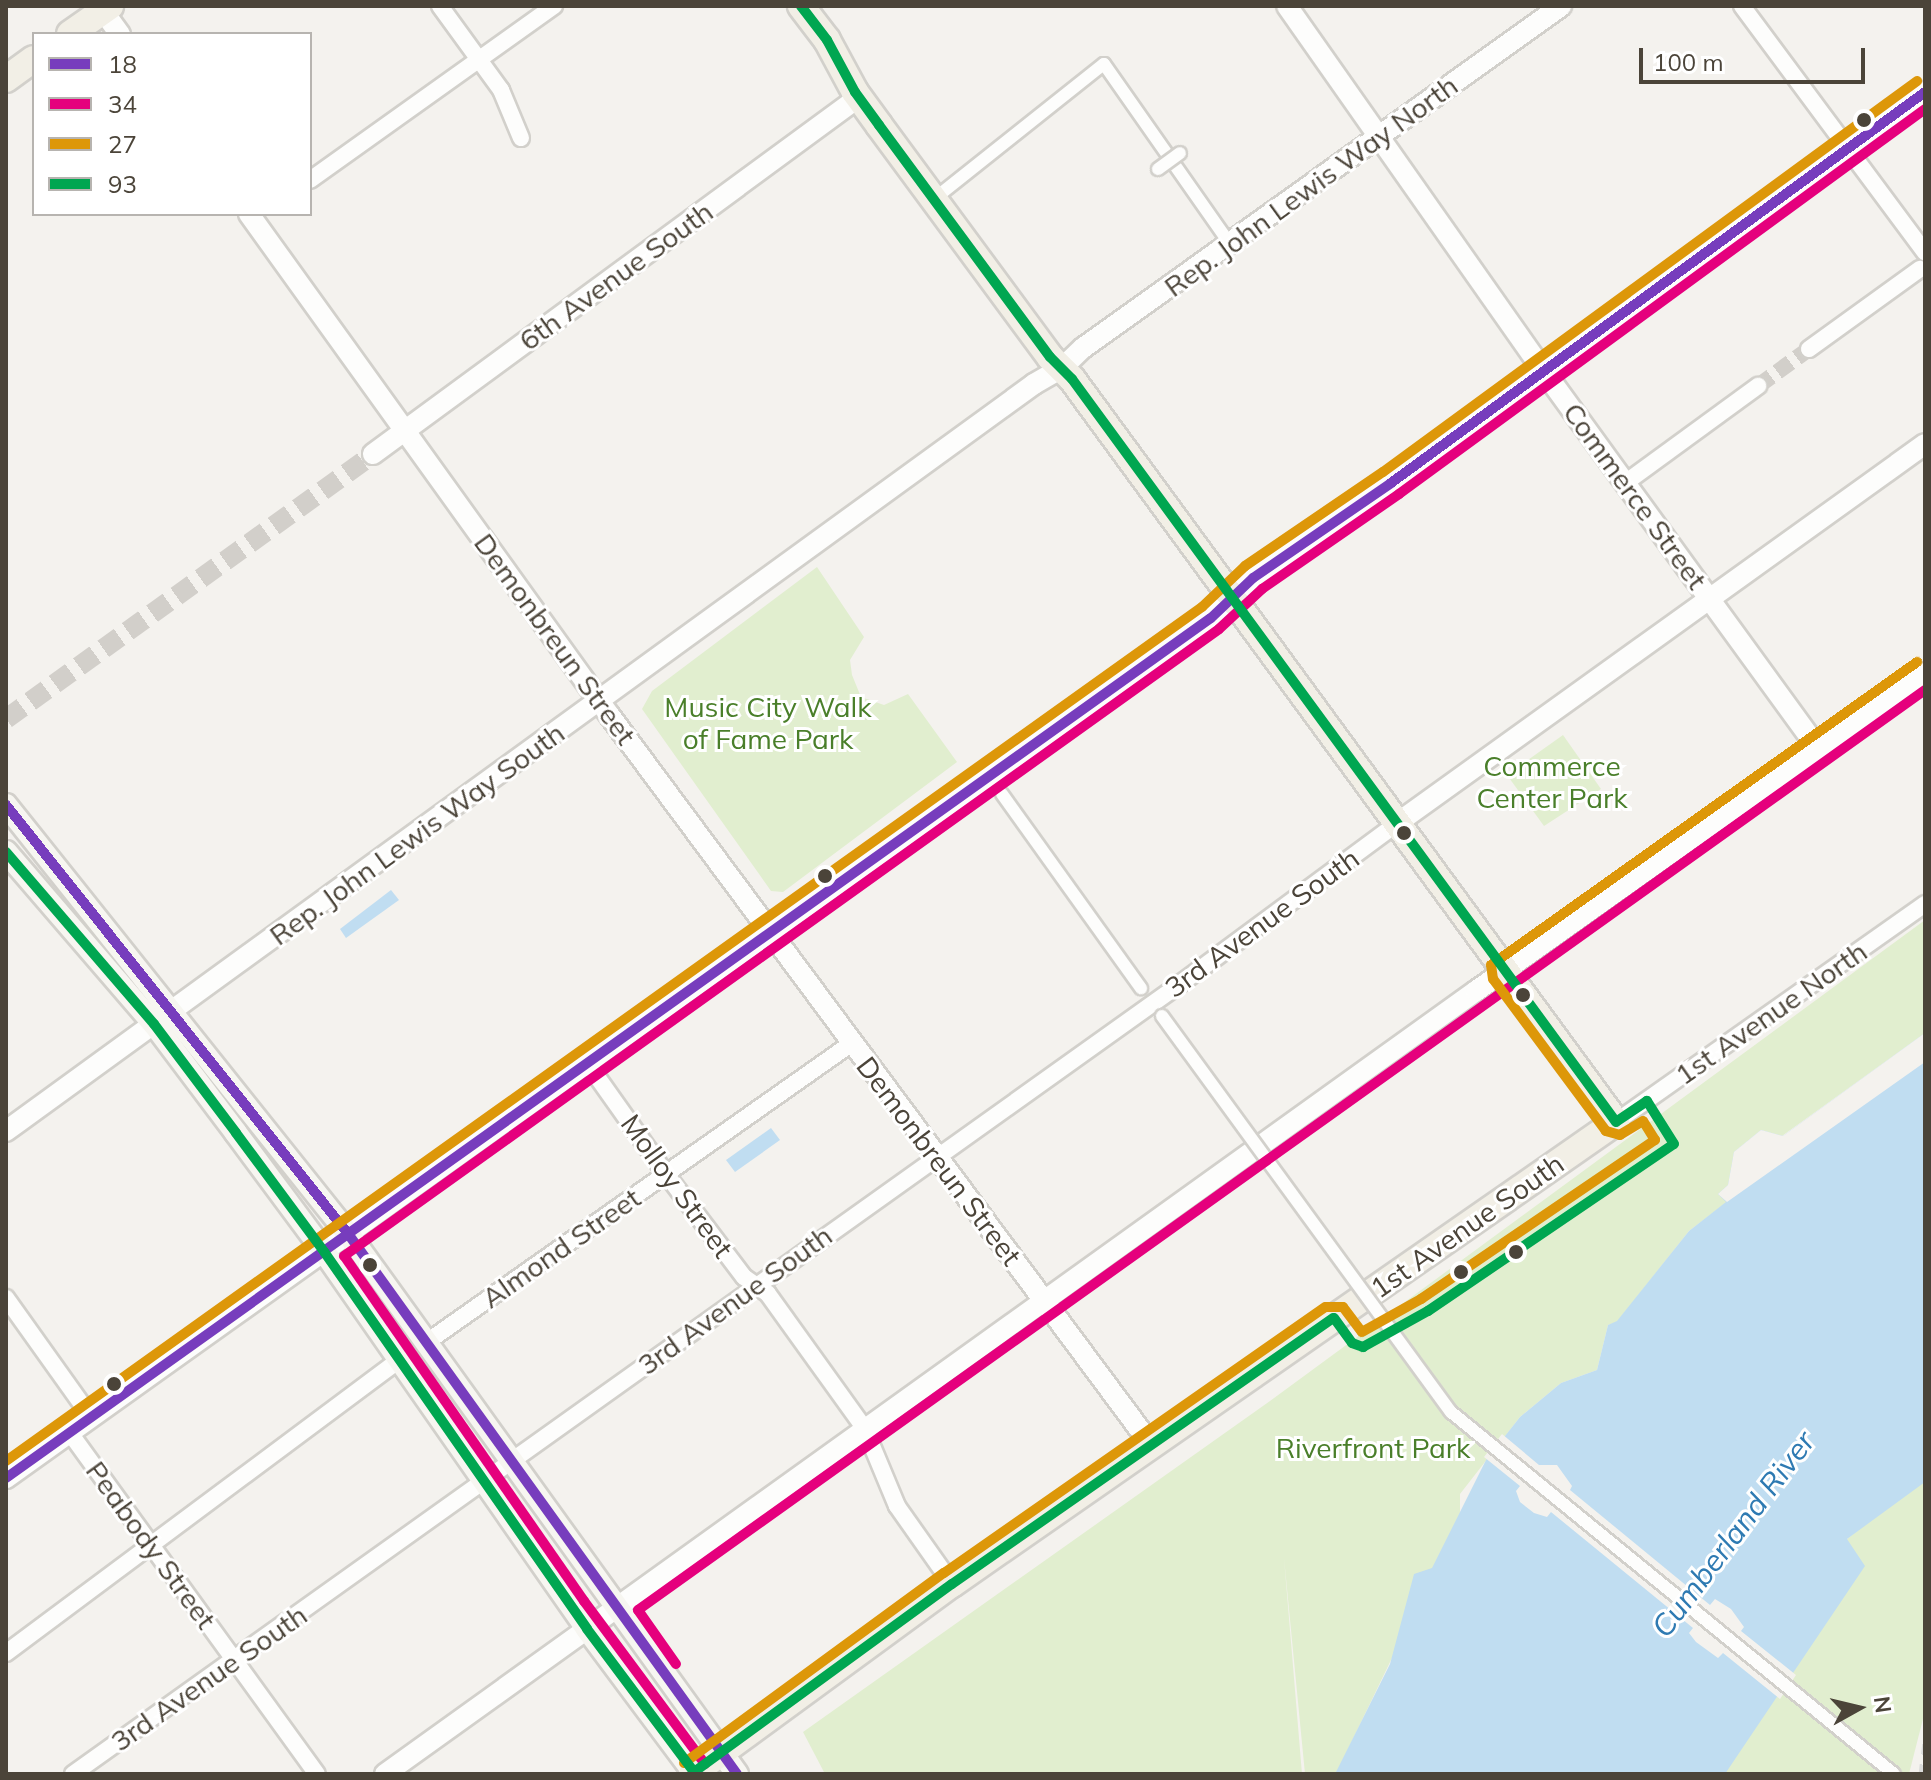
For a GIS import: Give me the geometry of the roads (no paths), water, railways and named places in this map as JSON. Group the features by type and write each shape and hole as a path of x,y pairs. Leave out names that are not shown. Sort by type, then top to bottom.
{"main road":[{"path":"801,6 827,40 859,97 1616,1122"},
{"path":"73,32 104,8"},
{"path":"6,79 32,60"},
{"path":"6,805 163,1018 398,1361 587,1629 694,1773"},
{"path":"6,852 163,1018 349,1235 730,1764"},
{"name":"1st Avenue South","path":"694,1773 730,1764 952,1584 1616,1122"}],"street":[{"path":"440,6 510,107 521,138"},
{"path":"312,179 554,6"},
{"name":"Commerce Street","path":"1287,6 1544,371 1818,749"},
{"name":"Rep. John Lewis Way North","path":"1062,368 1083,348 1561,6"},
{"path":"1742,6 1925,252"},
{"path":"104,8 119,32"},
{"path":"934,199 1104,64 1230,244"},
{"path":"6,1478 1211,618 1253,578 1391,483 1925,92"},
{"name":"6th Avenue South","path":"373,454 859,97"},
{"path":"1158,169 1180,153"},
{"name":"Demonbreun Street","path":"256,217 600,702 1152,1446"},
{"path":"1809,349 1920,269"},
{"name":"Rep. John Lewis Way South","path":"6,1131 1023,392 1062,368"},
{"path":"1625,483 1758,386"},
{"path":"1396,824 1925,444"},
{"path":"385,1774 1504,971 1925,673"},
{"path":"1002,794 1141,988"},
{"name":"3rd Avenue South","path":"73,1774 1180,984 1396,824"},
{"name":"1st Avenue North","path":"1616,1122 1925,904"},
{"path":"1162,1016 1451,1412 1894,1774"},
{"name":"Almond Street","path":"427,1342 852,1043"},
{"name":"Molloy Street","path":"588,1064 744,1277 768,1294 865,1429 897,1506 952,1584"},
{"name":"Peabody Street","path":"6,1298 91,1417"},
{"path":"6,1653 398,1361"},
{"name":"Peabody Street","path":"70,1433 317,1774"}],"water":[{"path":"391,890 399,900 346,938 340,929"},
{"name":"Cumberland River","path":"1925,1033 1925,1482 1847,1539 1865,1566 1725,1774 1335,1774 1390,1664 1414,1574 1432,1568 1486,1460 1520,1417 1561,1383 1597,1370 1608,1325 1617,1321 1689,1231 1726,1202 1718,1194 1728,1185 1734,1152 1761,1130 1783,1136"},
{"path":"771,1128 780,1140 735,1172 726,1160"}],"tunnel":[{"path":"1758,386 1809,349"},
{"path":"6,719 373,454"}],"railway":[{"path":"1921,1774 1925,1739"}],"park label":[{"name":"Music City Walk of Fame Park","path":"768,723"},
{"name":"Commerce Center Park","path":"1552,782"},
{"name":"Riverfront Park","path":"1373,1448"}]}
